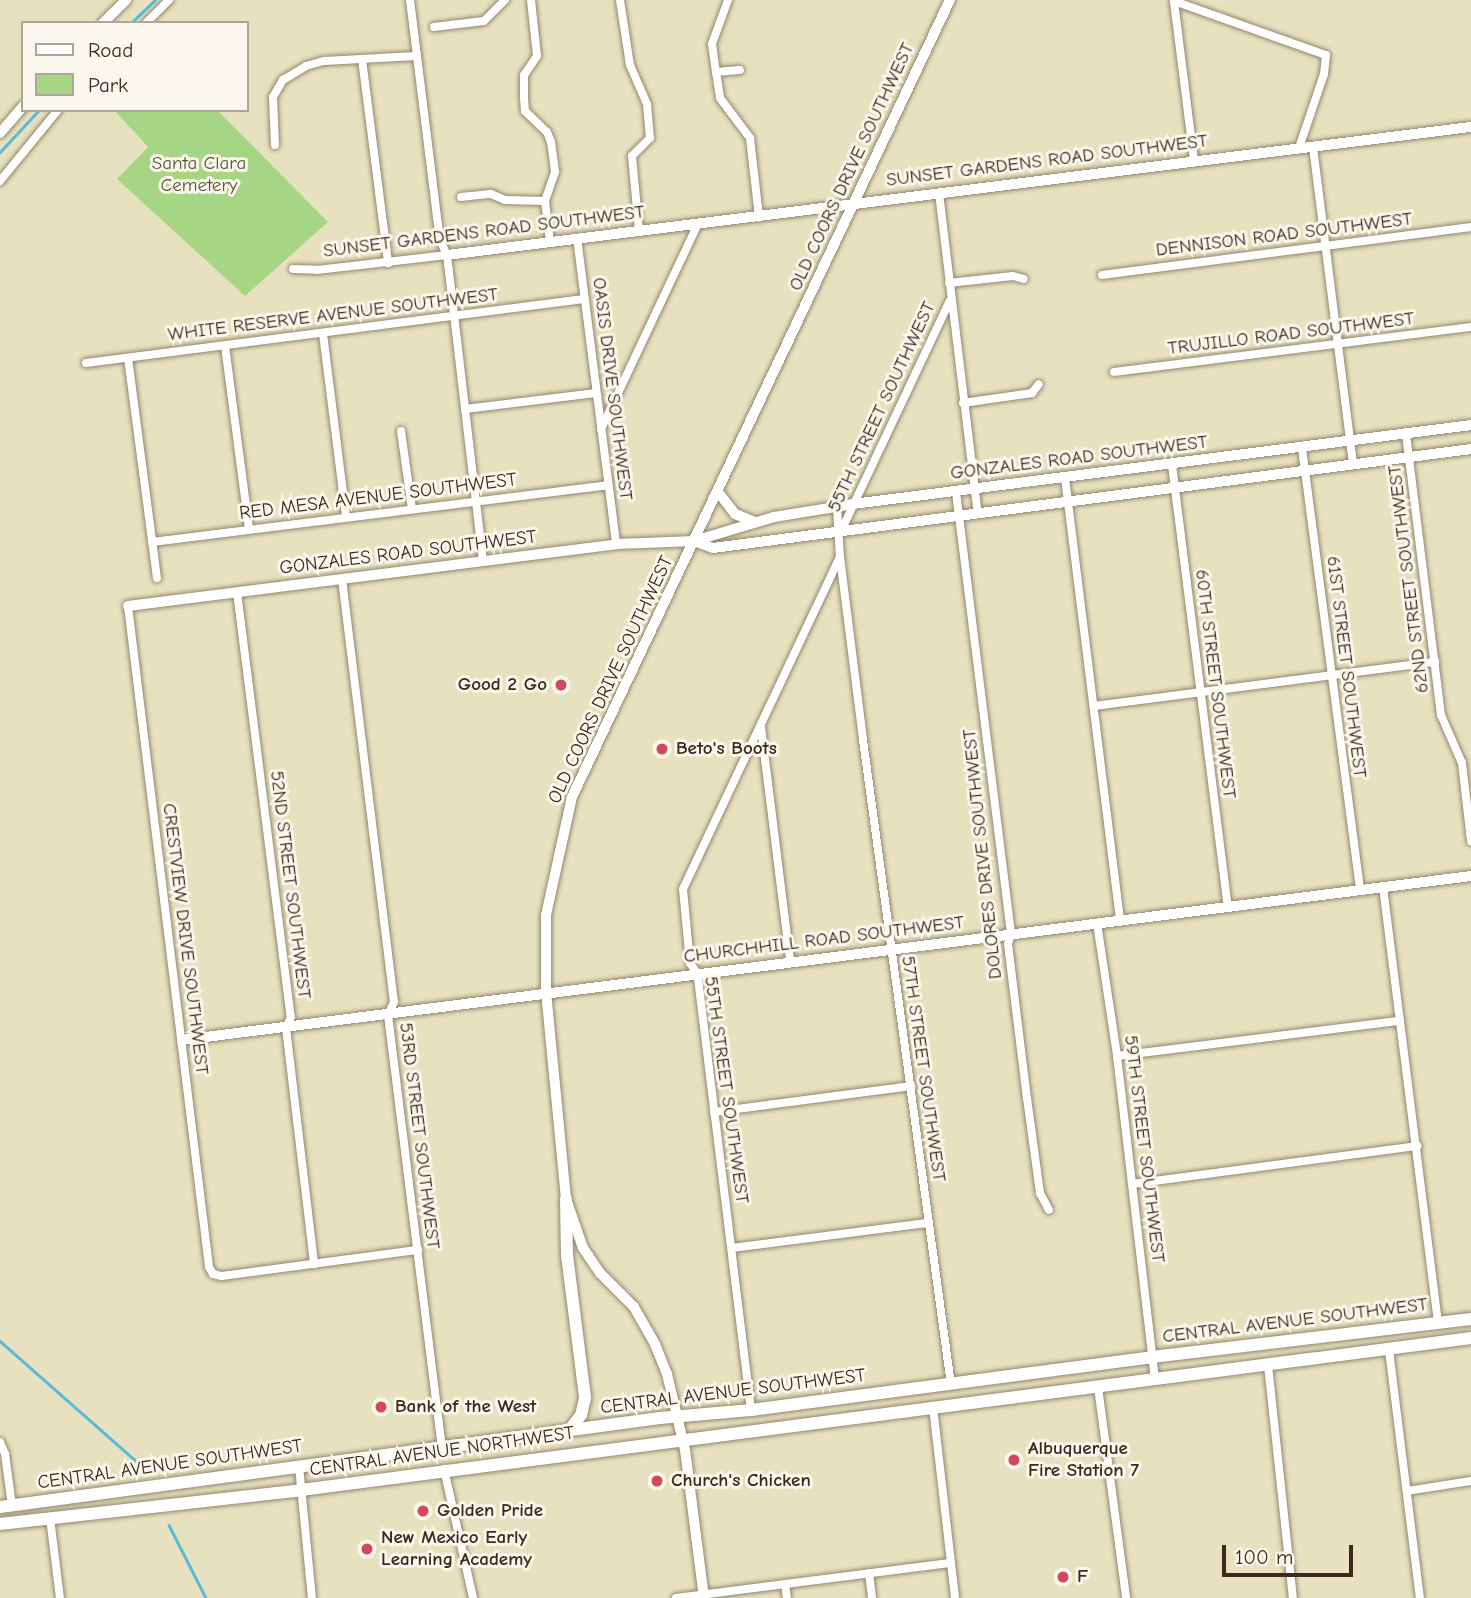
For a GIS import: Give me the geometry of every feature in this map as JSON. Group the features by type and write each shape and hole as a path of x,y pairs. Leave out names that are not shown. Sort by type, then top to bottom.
{"main road":[{"path":"566,1199 567,1255 585,1398 581,1415 569,1431"},
{"name":"CENTRAL AVENUE SOUTHWEST","path":"6,1507 677,1417 751,1410 1152,1357 1471,1319"},
{"name":"CENTRAL AVENUE NORTHWEST","path":"0,1524 301,1490 444,1469 1471,1338"}],"street":[{"path":"105,21 126,0"},
{"path":"148,21 169,0"},
{"path":"410,0 440,240 447,255 483,561"},
{"path":"433,27 484,21 505,0"},
{"path":"531,0 537,56 524,75 525,111 547,132 551,142 555,172 545,201 550,241"},
{"path":"620,0 630,65 647,104 650,138 632,156 639,231"},
{"path":"728,0 712,44 716,72 720,98 750,138 759,216"},
{"name":"OLD COORS DRIVE SOUTHWEST","path":"704,1596 682,1440 667,1374 655,1344 634,1307 600,1273 583,1248 566,1199 546,993 546,915 572,797 950,0"},
{"path":"1194,160 1174,1 1326,55 1324,74 1299,148"},
{"path":"275,145 273,97 283,80 306,66 416,56"},
{"path":"362,59 388,263"},
{"path":"716,72 740,70"},
{"path":"0,133 21,109"},
{"path":"0,181 56,112"},
{"name":"SUNSET GARDENS ROAD SOUTHWEST","path":"293,269 317,270 388,263 1471,127"},
{"path":"1313,147 1353,464"},
{"path":"939,193 978,513"},
{"path":"461,197 491,194 505,200 545,201"},
{"path":"601,429 698,224"},
{"name":"DENNISON ROAD SOUTHWEST","path":"1102,275 1471,227"},
{"name":"OASIS DRIVE SOUTHWEST","path":"577,238 616,544"},
{"path":"949,283 1013,276 1024,279"},
{"name":"WHITE RESERVE AVENUE SOUTHWEST","path":"86,363 584,299"},
{"name":"55TH STREET SOUTHWEST","path":"840,530 951,299"},
{"name":"TRUJILLO ROAD SOUTHWEST","path":"1114,372 1471,327"},
{"path":"323,334 346,517"},
{"path":"225,346 249,529"},
{"path":"128,358 157,578"},
{"path":"963,403 1032,394 1039,384"},
{"path":"465,409 596,393"},
{"name":"GONZALES ROAD SOUTHWEST","path":"128,606 616,544 694,541 755,522 853,504 1471,425"},
{"path":"401,430 412,509"},
{"name":"62ND STREET SOUTHWEST","path":"1406,434 1441,715 1462,763 1471,841"},
{"name":"61ST STREET SOUTHWEST","path":"1302,448 1360,890"},
{"name":"GONZALES ROAD SOUTHWEST","path":"694,541 713,548 1471,449"},
{"name":"60TH STREET SOUTHWEST","path":"1172,465 1228,907"},
{"path":"1065,478 1120,921"},
{"name":"RED MESA AVENUE SOUTHWEST","path":"152,542 607,485"},
{"path":"718,492 735,514 755,522"},
{"name":"DOLORES DRIVE SOUTHWEST","path":"956,492 1011,934 1008,944 1040,1193 1049,1210"},
{"name":"57TH STREET SOUTHWEST","path":"837,507 840,557 890,949 895,959 951,1385"},
{"name":"55TH STREET SOUTHWEST","path":"751,1410 697,973 690,964 683,889 840,557"},
{"name":"53RD STREET SOUTHWEST","path":"342,579 394,1002 387,1015 442,1449"},
{"name":"52ND STREET SOUTHWEST","path":"237,592 291,1017 286,1028 314,1264"},
{"name":"CRESTVIEW DRIVE SOUTHWEST","path":"128,606 209,1267 214,1274 222,1276 314,1264"},
{"path":"1094,706 1435,662"},
{"path":"760,725 790,961"},
{"name":"CHURCHHILL ROAD SOUTHWEST","path":"182,1040 1471,876"},
{"path":"1383,887 1438,1324"},
{"name":"59TH STREET SOUTHWEST","path":"1097,923 1117,1056 1155,1379"},
{"path":"1117,1056 1400,1021"},
{"path":"714,1112 911,1086"},
{"path":"1132,1184 1417,1146"},
{"path":"732,1248 928,1223"},
{"path":"314,1264 418,1250"},
{"path":"1389,1350 1420,1598"},
{"path":"1268,1365 1293,1598"},
{"path":"1098,1387 1126,1598"},
{"path":"933,1407 955,1598"},
{"path":"0,1442 5,1454 6,1507"},
{"path":"299,1466 312,1598"},
{"path":"444,1469 473,1598"},
{"path":"1407,1492 1471,1481"},
{"path":"50,1518 60,1598"},
{"path":"676,1598 950,1563"},
{"path":"869,1573 872,1598"},
{"path":"785,1584 787,1598"}],"green space":[{"name":"Santa Clara Cemetery","path":"116,112 219,112 328,222 245,296 117,179 148,147"}],"waterway":[{"path":"133,21 155,0"},
{"path":"0,152 37,112"},
{"path":"0,1341 134,1459 139,1468"},
{"path":"169,1525 206,1598"}],"place":[{"name":"Good 2 Go","path":"561,685"},
{"name":"Beto's Boots","path":"662,749"},
{"name":"Bank of the West","path":"381,1407"},
{"name":"Albuquerque Fire Station 7","path":"1014,1460"},
{"name":"Church's Chicken","path":"657,1481"},
{"name":"Golden Pride","path":"423,1511"},
{"name":"New Mexico Early Learning Academy","path":"367,1549"},
{"name":"F","path":"1063,1577"}]}
